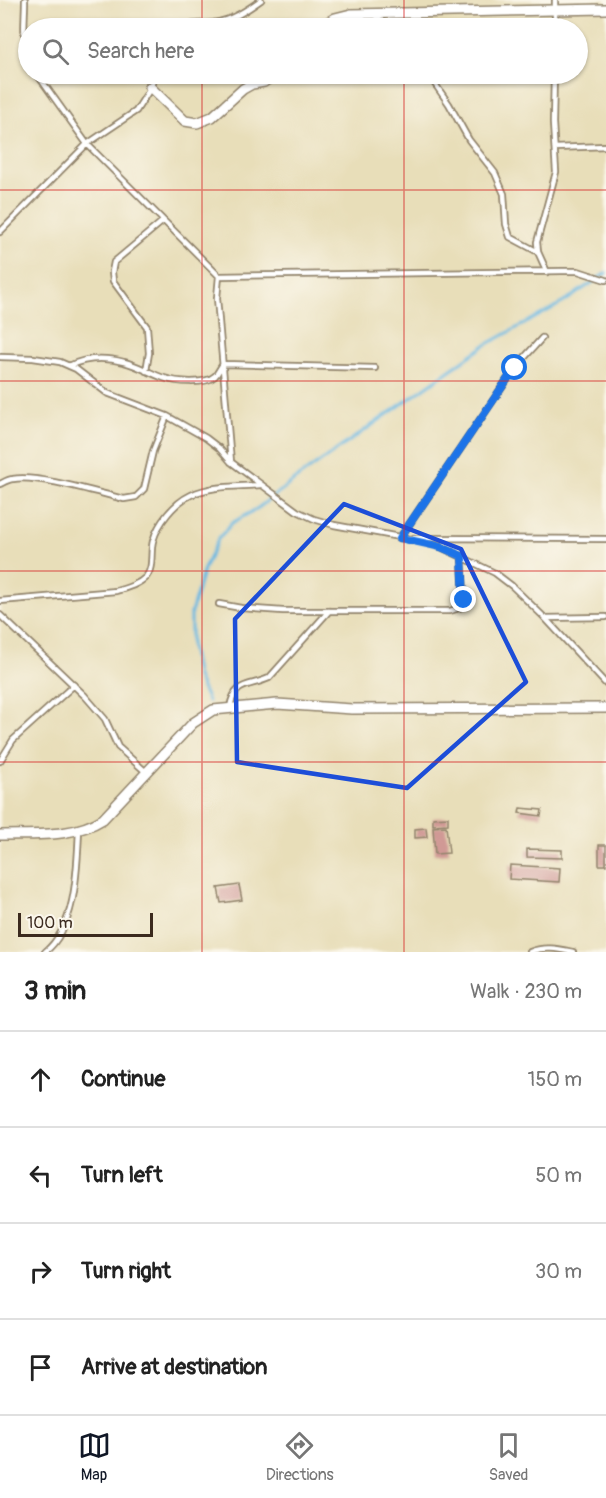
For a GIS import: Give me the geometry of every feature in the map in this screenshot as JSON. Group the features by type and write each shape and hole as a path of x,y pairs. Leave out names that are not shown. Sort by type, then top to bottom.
{"street":[{"path":"334,18 351,14 555,5 606,9"},
{"path":"150,87 185,121 197,123 212,117 243,89 252,84"},
{"path":"0,835 60,834 90,828 103,819 193,723 213,710 277,704 352,709 606,708"}],"lane":[{"path":"24,18 25,0"},
{"path":"228,18 244,12 261,0"},
{"path":"373,13 378,18"},
{"path":"44,84 87,144 219,276 578,272 605,280"},
{"path":"0,232 87,144 136,111 151,84"},
{"path":"436,84 446,98 469,140 500,182 510,237 538,252"},
{"path":"547,272 538,252 537,242 555,181 554,84"},
{"path":"555,148 606,147"},
{"path":"146,371 149,354 147,327 113,281 112,272 114,262 163,221"},
{"path":"219,276 217,298 231,462"},
{"path":"400,538 515,368 542,338"},
{"path":"0,357 60,362 107,393 167,416 188,430 206,438 231,462 297,511 314,519 441,547 495,573 512,586 606,684"},
{"path":"69,366 81,360 94,358 126,362 167,379 196,381 208,380 215,376 223,364"},
{"path":"223,364 375,368"},
{"path":"0,484 13,478 25,479 45,481 124,499 136,497 144,489 153,451 167,416"},
{"path":"0,601 116,591 131,587 146,577 151,561 153,541 161,523 176,505 191,495 212,489 261,484"},
{"path":"400,538 606,539"},
{"path":"219,604 272,611 442,611 459,608 464,600 462,556"},
{"path":"230,708 232,694 242,686 269,678 329,611"},
{"path":"0,615 74,684 105,719 118,747 147,772"},
{"path":"544,618 606,617"},
{"path":"0,761 13,740 74,684"},
{"path":"45,952 62,933 68,915 76,881 78,830"},
{"path":"530,952 547,949 573,952"}],"highlighted area":[{"path":"344,504 461,549 526,682 407,788 237,762 235,619"}],"building":[{"path":"520,808 542,810 541,816 519,813"},
{"path":"448,817 448,824 433,825 433,818"},
{"path":"446,826 449,853 435,854 433,827"},
{"path":"426,828 427,837 415,838 415,829"},
{"path":"599,845 606,845 606,865 599,865"},
{"path":"527,849 562,850 562,858 527,857"},
{"path":"510,865 560,868 559,882 509,879"},
{"path":"239,885 242,900 221,903 218,888"}],"waterway":[{"path":"208,701 197,677 191,647 191,613 204,569 218,539 232,523 258,508 484,346 564,302 606,273"}],"route":[{"path":"464,600 462,556 421,541 400,538 515,368"}]}
